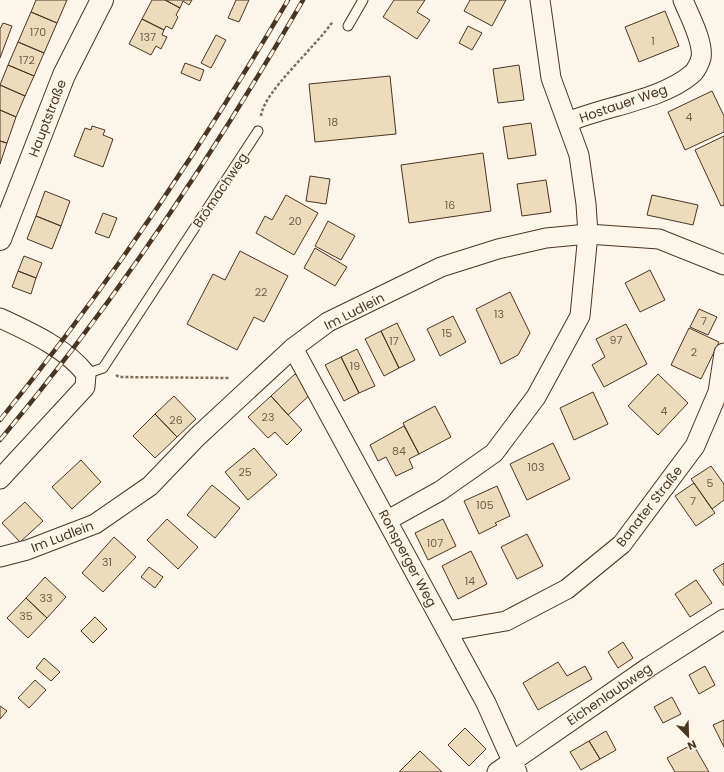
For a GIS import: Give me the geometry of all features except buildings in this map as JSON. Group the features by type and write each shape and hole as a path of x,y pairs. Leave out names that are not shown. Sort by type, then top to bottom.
{"street":[{"name":"Hauptstraße","path":"0,239 64,75 102,0"},
{"path":"388,520 440,491 494,453 536,397 580,316 588,234 579,155 551,78 540,0"},
{"name":"Hostauer Weg","path":"568,122 584,115 665,90 693,73 701,58 701,45 683,0"},
{"name":"Im Ludlein","path":"0,558 26,550 95,524 150,486 197,437 293,348 328,322 441,267 518,244 546,238 588,234 659,239 724,265"},
{"path":"0,318 50,344 79,364 95,371"},
{"name":"Ronsperger Weg","path":"293,348 388,520 486,703 508,768"},
{"name":"Banater Straße","path":"448,631 506,621 566,589 622,544 695,446 718,392 724,353"},
{"name":"Brömachweg","path":"0,479 85,386 95,371"},
{"name":"Eichenlaubweg","path":"508,768 649,667 724,619"}],"lane":[{"path":"348,26 363,0"},
{"name":"Brömachweg","path":"95,371 258,131"}],"path":[{"path":"258,131 262,108 277,87 309,52 334,19"},
{"path":"95,371 119,377 260,379"}],"railway":[{"path":"0,420 40,370 152,216 222,109 288,0"},
{"path":"0,440 83,336 161,227 234,115 303,0"}]}
